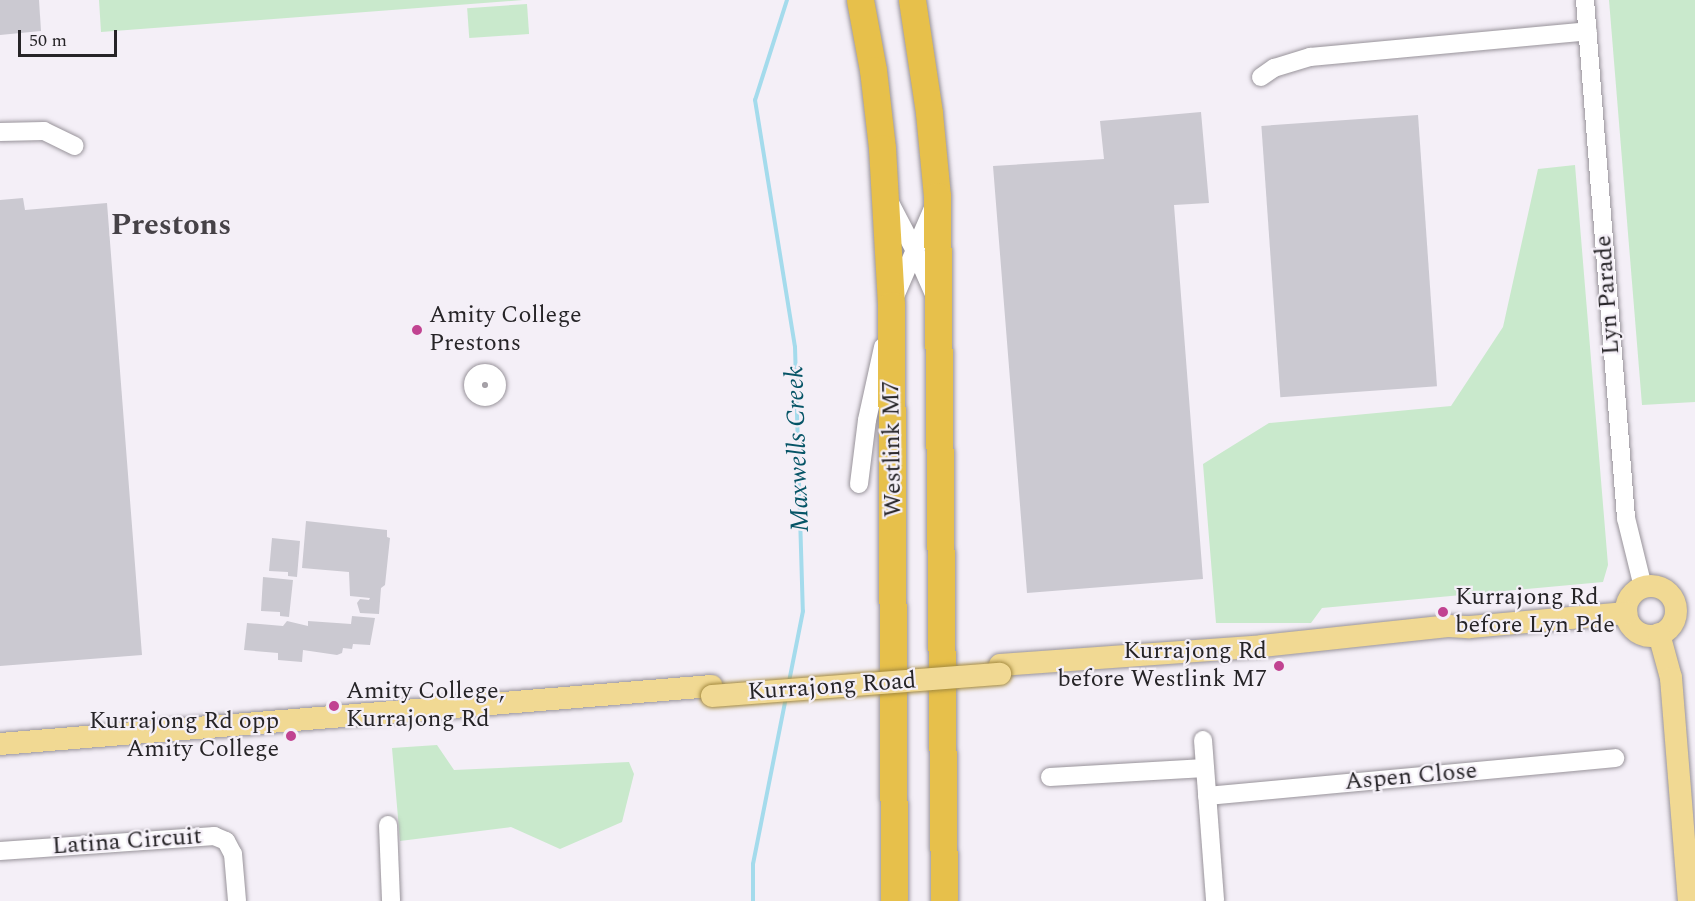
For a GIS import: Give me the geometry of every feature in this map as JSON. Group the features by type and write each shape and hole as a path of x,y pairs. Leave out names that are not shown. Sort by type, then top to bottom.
{"highway":[{"name":"Westlink M7","path":"860,0 873,70 885,194 891,309 894,901"},
{"name":"Westlink M7","path":"912,0 929,113 937,196 944,901"},
{"path":"942,715 950,813 952,901"},
{"path":"894,760 898,779 900,901"}],"main road":[{"path":"1654,586 1664,590 1685,606 1671,626 1659,634 1639,633 1632,626 1626,613 1632,595 1644,587 1654,586"},
{"name":"Kurrajong Road","path":"0,744 192,730 205,726 1000,670 1448,626 1470,627 1626,613"},
{"path":"1659,634 1671,678 1689,901"}],"street":[{"name":"Lyn Parade","path":"1585,0 1624,501 1630,537 1644,587"},
{"path":"1260,77 1274,68 1310,57 1588,31"},
{"path":"0,132 44,131 75,146"},
{"path":"885,194 915,251 939,306"},
{"path":"860,484 867,420 891,309 937,196"},
{"path":"1203,740 1215,901"},
{"name":"Aspen Close","path":"1207,796 1615,758"},
{"path":"1050,777 1205,768"},
{"path":"388,825 391,901"},
{"name":"Latina Circuit","path":"0,851 214,836 226,841 232,854 237,901"}],"green space":[{"path":"99,0 523,0 101,32"},
{"path":"1609,0 1695,0 1695,402 1642,405"},
{"path":"527,4 529,34 469,38 467,8"},
{"path":"1575,165 1608,565 1603,582 1322,608 1311,623 1216,623 1203,464 1269,423 1451,406 1503,327 1538,169"},
{"path":"437,745 454,770 629,762 634,774 622,822 560,849 511,827 400,841 392,748"}],"building":[{"path":"0,0 39,0 41,31 0,35"},
{"path":"1201,112 1209,203 1174,205 1203,579 1027,593 993,166 1104,159 1100,121"},
{"path":"1418,115 1437,386 1280,397 1261,126"},
{"path":"23,198 25,210 107,203 142,655 0,666 0,200"},
{"path":"306,521 387,530 387,537 390,538 379,614 360,613 357,603 360,599 369,600 370,598 350,596 349,572 302,568"},
{"path":"272,538 300,541 297,577 288,576 288,572 269,571"},
{"path":"263,577 293,580 289,617 280,616 280,612 261,611"},
{"path":"352,616 375,618 370,645 353,644 352,649 343,648 342,653 337,655 303,650 302,662 278,660 278,653 244,650 247,623 283,626 287,621 308,626 308,621 351,624"}],"waterway":[{"name":"Maxwells Creek","path":"787,0 755,100 795,347 803,611 789,682"},
{"name":"Maxwells Creek","path":"753,901 753,864 786,698"}],"place":[{"name":"Amity College Prestons","path":"417,330"},
{"name":"Kurrajong Rd before Lyn Pde","path":"1443,612"},
{"name":"Kurrajong Rd before Westlink M7","path":"1279,666"},
{"name":"Amity College, Kurrajong Rd","path":"334,706"},
{"name":"Kurrajong Rd opp Amity College","path":"291,736"}],"district":[{"name":"Prestons","path":"171,225"}]}
